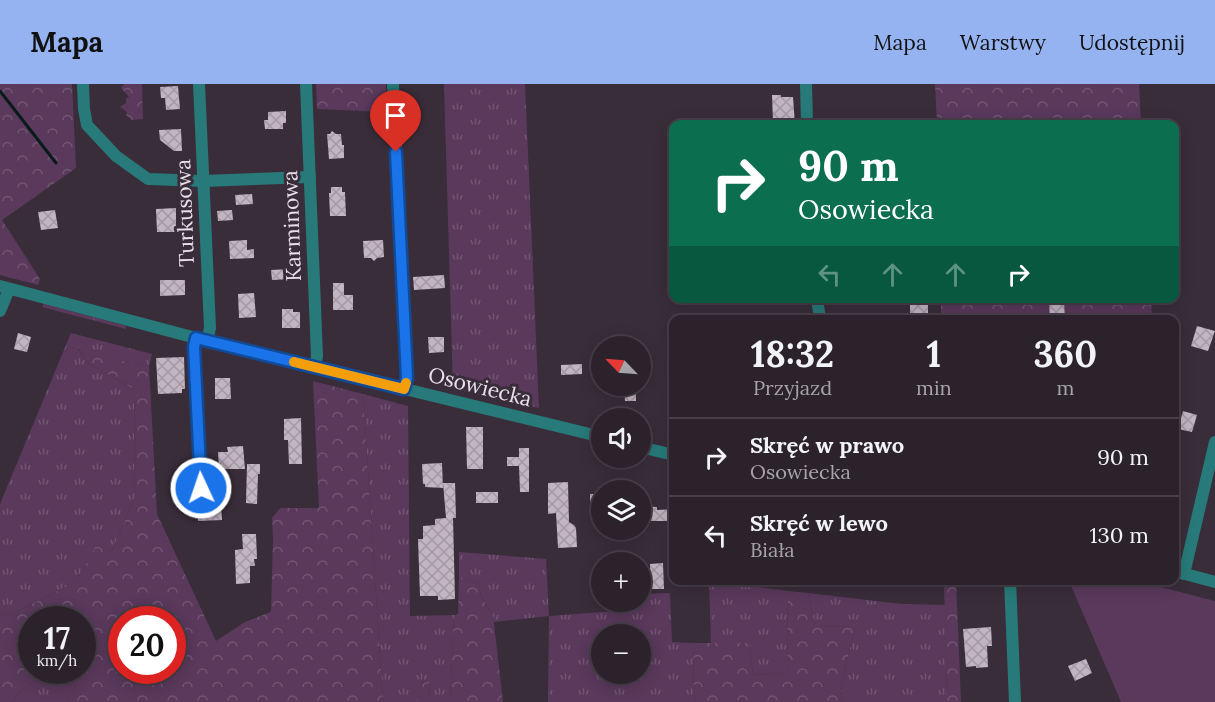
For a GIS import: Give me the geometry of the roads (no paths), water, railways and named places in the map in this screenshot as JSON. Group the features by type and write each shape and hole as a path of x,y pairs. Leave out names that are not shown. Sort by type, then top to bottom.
{"street":[{"path":"83,84 87,125 116,156 148,179 204,181 309,177"},
{"name":"Turkusowa","path":"199,84 210,328 194,347 201,488"},
{"name":"Karminowa","path":"306,84 317,356 315,367"},
{"path":"393,84 407,378 404,389"},
{"path":"806,84 807,120"},
{"path":"0,311 5,287"},
{"name":"Osowiecka","path":"5,287 201,340 591,434"},
{"path":"1215,442 1179,573 1215,582"},
{"path":"651,450 669,454"},
{"path":"1010,585 1015,702"}],"waterway":[{"path":"0,91 56,163"}]}
